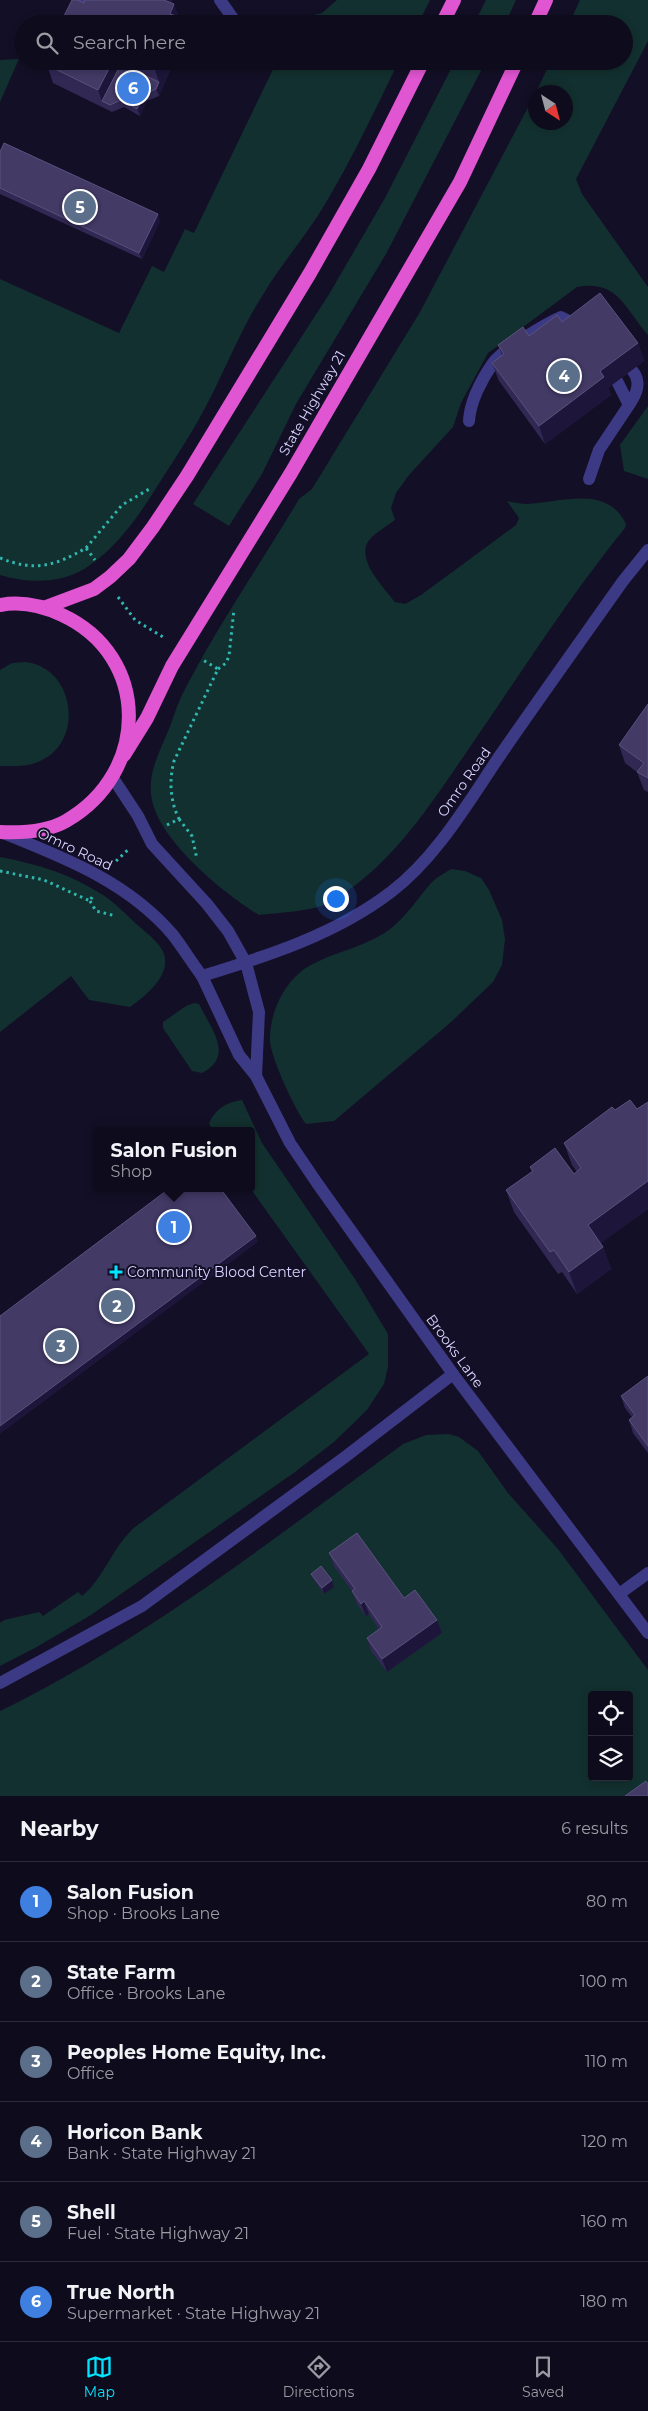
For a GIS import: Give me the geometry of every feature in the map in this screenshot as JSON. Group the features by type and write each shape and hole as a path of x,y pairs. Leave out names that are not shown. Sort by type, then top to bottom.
{"highway":[{"path":"446,15 454,0"},
{"path":"538,15 546,0"},
{"path":"46,607 81,595 110,577 129,559 153,527 187,476 319,257 369,169 418,70"},
{"name":"State Highway 21","path":"124,755 146,718 172,666 291,473 455,190 513,70"},
{"path":"0,832 34,832 65,822 92,803 113,778 124,755 130,718 124,681 107,648 80,623 46,607 4,602"}],"street":[{"path":"76,15 84,0"},
{"path":"220,0 231,15"},
{"path":"469,421 470,408 493,362 543,325 561,317 583,312"},
{"path":"561,317 575,324 580,331"},
{"path":"589,478 599,450 622,419 638,392 637,376 632,370"},
{"path":"617,381 629,406"},
{"name":"Omro Road","path":"0,832 70,860 116,886 172,935 202,976 283,950 352,917 406,880 455,821 553,679 623,581 648,550"},
{"path":"113,778 138,816 152,844 228,931 246,963"},
{"name":"Brooks Lane","path":"246,963 259,1012 256,1076"},
{"name":"Brooks Lane","path":"202,976 239,1055 256,1076 281,1127 308,1170 453,1374 648,1632"},
{"path":"0,1684 142,1606 345,1458 453,1374"},
{"path":"619,1594 648,1573"}],"path":[{"path":"0,558 30,566 48,566 66,560 86,548 122,506 135,496 187,476"},
{"path":"86,548 96,562"},
{"path":"118,596 135,620 167,640"},
{"path":"164,827 179,819 174,809 170,776 174,761 218,668 226,663 229,656 235,605"},
{"path":"204,660 218,668"},
{"path":"114,864 121,854 132,847"},
{"path":"0,871 44,880 90,901 93,895"}],"green space":[{"path":"337,0 430,0 422,15 314,15 322,13"},
{"path":"486,0 516,0 509,15 478,15"},
{"path":"580,0 648,0 648,41 633,70 633,15 573,15"},
{"path":"15,59 15,68 0,102 0,60"},
{"path":"273,70 395,70 363,134 317,217 278,271 255,308 215,389 184,445 120,539 90,565 69,576 35,581 0,575 0,279 119,333 152,266 164,272 185,229 194,233"},
{"path":"450,70 481,70 386,254 296,404 262,474 229,526 193,504 328,296 385,198"},
{"path":"547,70 633,70 576,179 582,194 648,287 648,335 626,306 611,292 602,287 577,287 488,353 461,403 453,427 409,475 396,493 391,508 395,520 373,536 367,544 365,552 371,570 383,587 395,602 405,604 421,595 516,525 519,518 507,501 527,504 568,499 595,500 607,504 618,512 626,524 625,528 565,608 440,791 389,855 349,890 326,904 303,910 259,915 210,879 177,846 155,811 151,794 151,778 181,697 208,647 299,499 312,489 420,312 528,107 528,130 573,130 573,85 539,85"},
{"path":"648,406 648,479 624,471 620,445"},
{"path":"25,662 42,667 55,677 64,691 68,707 68,723 63,739 53,752 38,762 29,765 0,766 0,670 12,663"},
{"path":"0,857 27,863 79,881 113,902 153,938 163,951 165,967 158,981 141,999 130,1007 89,1000 71,976 0,1032"},
{"path":"451,869 465,871 481,878 489,890 502,920 505,939 502,965 493,982 450,1023 334,1121 306,1124 284,1084 271,1049 270,1030 280,998 300,972 309,966 370,941 389,930 432,882"},
{"path":"194,1003 199,1004 214,1032 219,1050 217,1059 212,1066 202,1073 192,1071 163,1028 163,1022 186,1006"},
{"path":"242,1100 255,1127 210,1127 209,1123 218,1110 231,1102"},
{"path":"255,1128 262,1143 355,1279 388,1334 388,1367 384,1384 367,1410 334,1442 295,1472 91,1615 0,1666 0,1623 4,1620 39,1612 43,1616 78,1592 82,1596 97,1580 120,1544 135,1527 369,1354 253,1192 255,1192"},
{"path":"449,1434 459,1437 478,1451 508,1493 558,1549 648,1670 648,1796 0,1796 0,1711 106,1653 207,1587 403,1444 426,1435"}],"building":[{"path":"72,0 84,3 85,0 164,0 174,4 170,14 173,15 64,15"},
{"path":"57,70 108,70 98,90"},
{"path":"118,70 134,70 159,82 156,89 145,94 137,109 121,100 110,105 102,101"},
{"path":"4,143 158,214 139,253 0,188 0,152"},
{"path":"600,293 638,343 600,371 604,377 539,426 492,363 504,354 498,345 523,327 529,336 557,315 562,322"},
{"path":"648,704 648,778 637,772 644,763 619,745"},
{"path":"630,1100 637,1109 648,1102 648,1181 588,1225 603,1247 569,1272 554,1250 550,1252 506,1190 533,1171 530,1167 555,1148 574,1174 581,1168 564,1143 612,1107 615,1110"},
{"path":"165,1192 223,1192 256,1236 0,1426 0,1316"},
{"path":"648,1376 648,1446 629,1420 635,1415 621,1396"},
{"path":"357,1533 404,1598 415,1590 437,1620 382,1659 367,1638 382,1627 364,1601 361,1604 352,1591 355,1589 329,1553"},
{"path":"321,1566 332,1580 322,1588 311,1574"},
{"path":"646,1781 648,1784 648,1796 625,1796"}],"place":[{"name":"True North","path":"133,88"},
{"name":"Shell","path":"80,207"},
{"name":"Horicon Bank","path":"564,376"},
{"name":"Salon Fusion","path":"174,1227"},
{"name":"Community Blood Center","path":"116,1272"},
{"name":"State Farm","path":"117,1306"},
{"name":"Peoples Home Equity, Inc.","path":"61,1346"}]}
